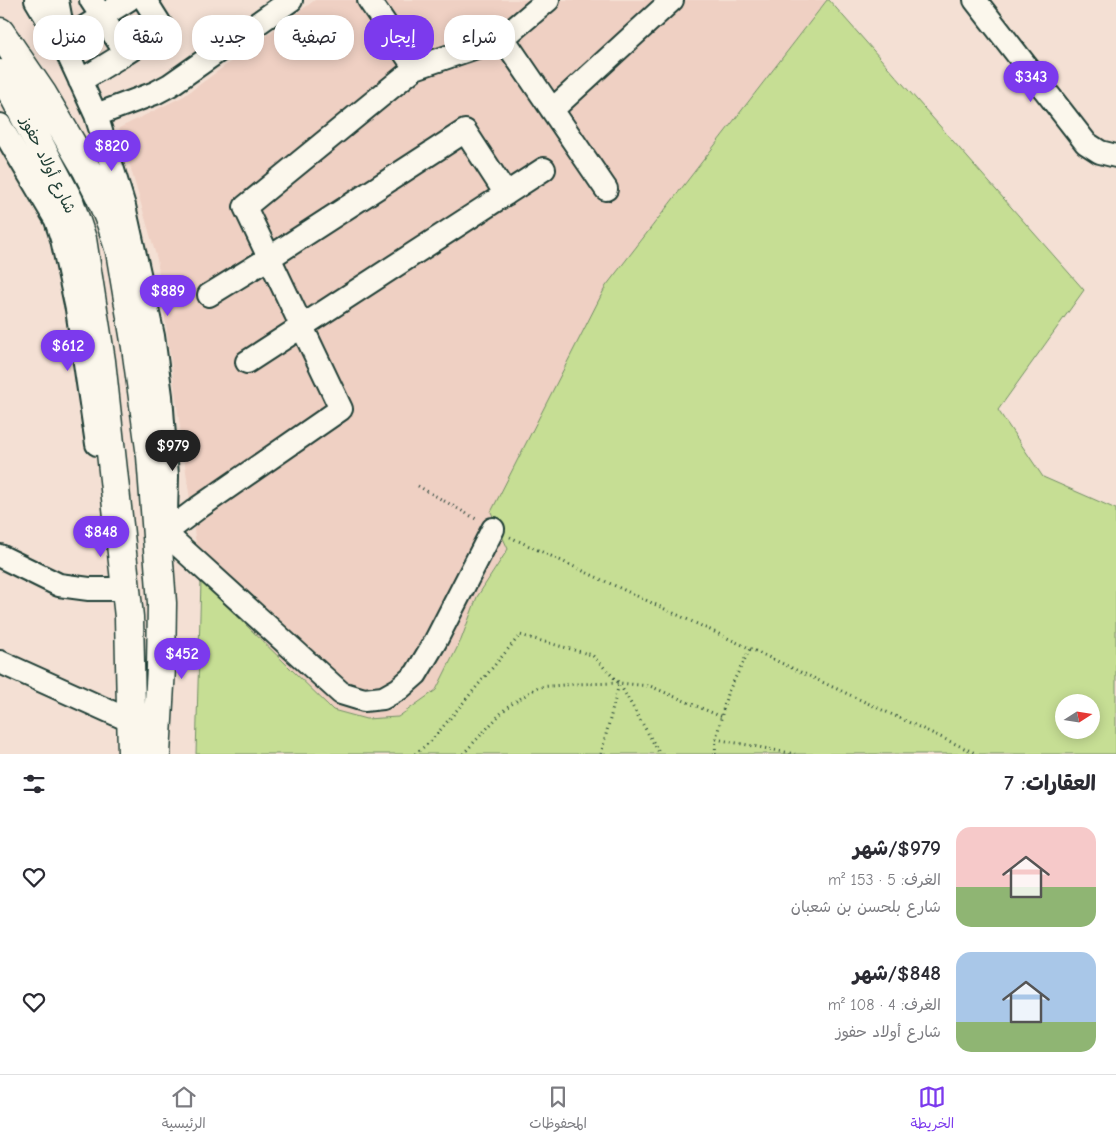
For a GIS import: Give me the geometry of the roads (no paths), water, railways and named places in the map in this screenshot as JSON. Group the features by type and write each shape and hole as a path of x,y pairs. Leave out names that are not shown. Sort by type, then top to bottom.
{"main road":[{"name":"شارع أولاد حفوز","path":"0,32 43,95 87,170 100,196 120,251 151,456 162,603 161,668 156,754"},
{"name":"شارع أولاد حفوز","path":"0,74 13,94 70,201 82,239 101,361 129,617 132,754"}],"street":[{"path":"36,0 46,15"},
{"path":"58,0 60,15"},
{"path":"114,35 96,8 128,0"},
{"path":"145,0 155,15"},
{"path":"96,115 155,94 291,0"},
{"path":"369,0 415,68"},
{"path":"515,28 548,0"},
{"path":"552,110 672,0"},
{"path":"975,0 1086,144 1100,152 1116,156"},
{"path":"515,56 606,189"},
{"path":"165,533 341,409 245,207 415,68 444,58"},
{"path":"71,60 96,115 124,206 153,336 161,396 167,476 162,603"},
{"path":"80,80 114,60"},
{"name":"شارع أولاد حفوز","path":"0,125 56,220 62,239 77,309 119,589 129,617"},
{"path":"209,295 465,131 506,194"},
{"path":"247,362 544,169"},
{"path":"165,533 341,693 364,700 383,698 400,689 416,674 435,642 492,529"},
{"path":"0,556 59,585 90,590 119,589"},
{"path":"0,662 131,720"}]}
